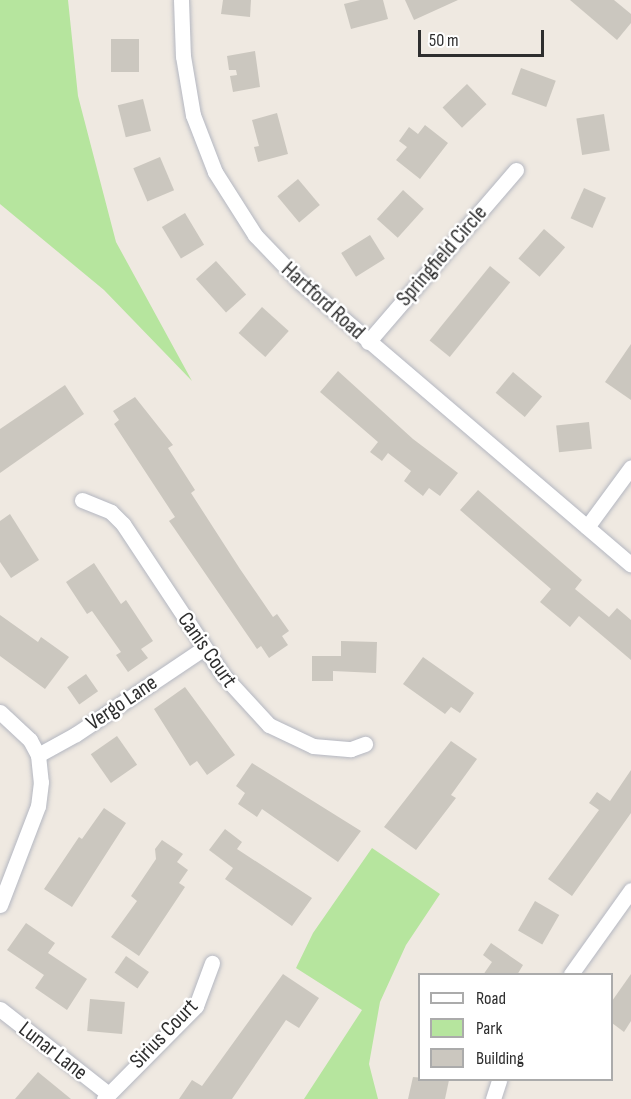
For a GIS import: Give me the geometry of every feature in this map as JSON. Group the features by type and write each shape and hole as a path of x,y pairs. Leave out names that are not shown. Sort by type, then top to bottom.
{"street":[{"name":"Hartford Road","path":"181,0 188,95 199,135 227,195 270,253 368,342 631,565"},
{"name":"Springfield Circle","path":"368,342 516,170"},
{"path":"587,527 631,467"},
{"name":"Canis Court","path":"82,500 111,512 123,524 204,648 254,711 290,737 333,750 351,749 364,744"},
{"name":"Vergo Lane","path":"38,755 76,734 204,648"},
{"path":"0,712 20,727 38,755 41,782 38,806 0,905"},
{"path":"572,973 631,890"},
{"name":"Sirius Court","path":"106,1096 196,1006 212,963"},
{"name":"Lunar Lane","path":"0,1009 106,1096"},
{"path":"493,1099 499,1081"}],"green space":[{"path":"0,0 68,0 78,96 116,242 192,381 104,290 0,204"},
{"path":"372,848 440,894 406,945 380,1002 369,1064 378,1099 304,1099 362,1010 296,968 313,933"}],"building":[{"path":"223,0 251,0 250,17 221,14"},
{"path":"360,0 383,0 388,19 351,29 344,4"},
{"path":"405,0 458,0 414,20"},
{"path":"570,0 614,0 631,14 631,23 617,40"},
{"path":"111,39 139,39 139,72 111,72"},
{"path":"255,51 260,87 233,92 230,76 237,75 236,70 229,70 227,56"},
{"path":"521,68 556,81 546,107 511,94"},
{"path":"467,84 486,104 462,128 443,108"},
{"path":"143,99 151,131 126,137 118,105"},
{"path":"277,113 288,154 258,162 254,147 259,146 252,120"},
{"path":"604,114 610,151 582,155 576,118"},
{"path":"425,125 448,143 420,179 396,160 407,147 399,141 409,127 418,134"},
{"path":"160,157 174,190 147,201 133,168"},
{"path":"298,179 320,205 299,222 277,196"},
{"path":"584,188 606,198 593,228 571,218"},
{"path":"403,190 424,209 398,238 377,219"},
{"path":"185,213 204,245 181,259 162,227"},
{"path":"544,229 565,247 540,277 518,258"},
{"path":"370,235 385,259 356,277 341,253"},
{"path":"216,261 246,294 226,313 196,279"},
{"path":"490,266 510,282 450,357 430,341"},
{"path":"262,307 289,331 265,357 239,333"},
{"path":"631,344 631,400 605,382"},
{"path":"338,371 413,439 458,473 440,496 429,488 423,496 404,481 411,471 388,453 382,461 370,452 378,442 320,392"},
{"path":"513,372 542,396 525,417 496,393"},
{"path":"65,385 84,414 0,473 0,429"},
{"path":"135,397 173,445 168,448 195,490 191,493 240,569 273,617 277,614 289,631 282,636 288,645 269,658 261,646 257,649 169,521 175,517 114,424 119,420 113,411"},
{"path":"589,422 592,449 559,452 556,425"},
{"path":"478,490 582,580 575,589 609,617 617,608 631,620 631,660 579,616 570,627 540,602 551,589 460,510"},
{"path":"10,514 39,560 11,578 0,562 0,521"},
{"path":"94,563 121,604 126,600 153,641 141,649 148,658 128,672 116,655 121,652 92,611 87,614 66,582"},
{"path":"0,615 38,642 41,637 69,657 45,689 0,656"},
{"path":"341,641 377,642 376,673 333,671 333,681 312,681 312,656 341,656"},
{"path":"423,657 474,693 460,713 451,707 445,714 403,684"},
{"path":"86,674 98,691 79,704 67,687"},
{"path":"185,687 235,755 207,775 197,761 190,766 154,709"},
{"path":"117,736 137,765 111,783 91,754"},
{"path":"451,741 477,759 451,795 456,798 416,850 384,827"},
{"path":"252,763 361,831 338,862 262,809 257,817 238,804 245,793 236,786"},
{"path":"631,770 631,813 572,896 548,879 599,810 589,803 597,792 610,801"},
{"path":"104,808 126,823 72,907 44,889 79,837 82,839"},
{"path":"225,829 242,842 237,849 312,898 292,926 225,879 233,868 209,850"},
{"path":"162,840 183,854 177,862 188,870 179,883 185,887 139,956 111,937 137,901 131,896 156,859 155,849"},
{"path":"535,901 559,915 542,944 518,930"},
{"path":"26,923 55,943 48,953 87,979 67,1010 35,988 44,975 7,950"},
{"path":"491,943 523,965 518,973 484,973 492,962 483,955"},
{"path":"126,956 149,972 137,988 115,972"},
{"path":"283,974 319,998 299,1028 286,1020 232,1099 179,1099 192,1080 202,1086"},
{"path":"631,974 631,1021 624,1032 613,1024 613,1000"},
{"path":"90,999 125,1002 122,1034 87,1031"},
{"path":"38,1072 71,1099 15,1099"},
{"path":"413,1077 418,1077 418,1081 449,1081 445,1099 408,1099"}]}
